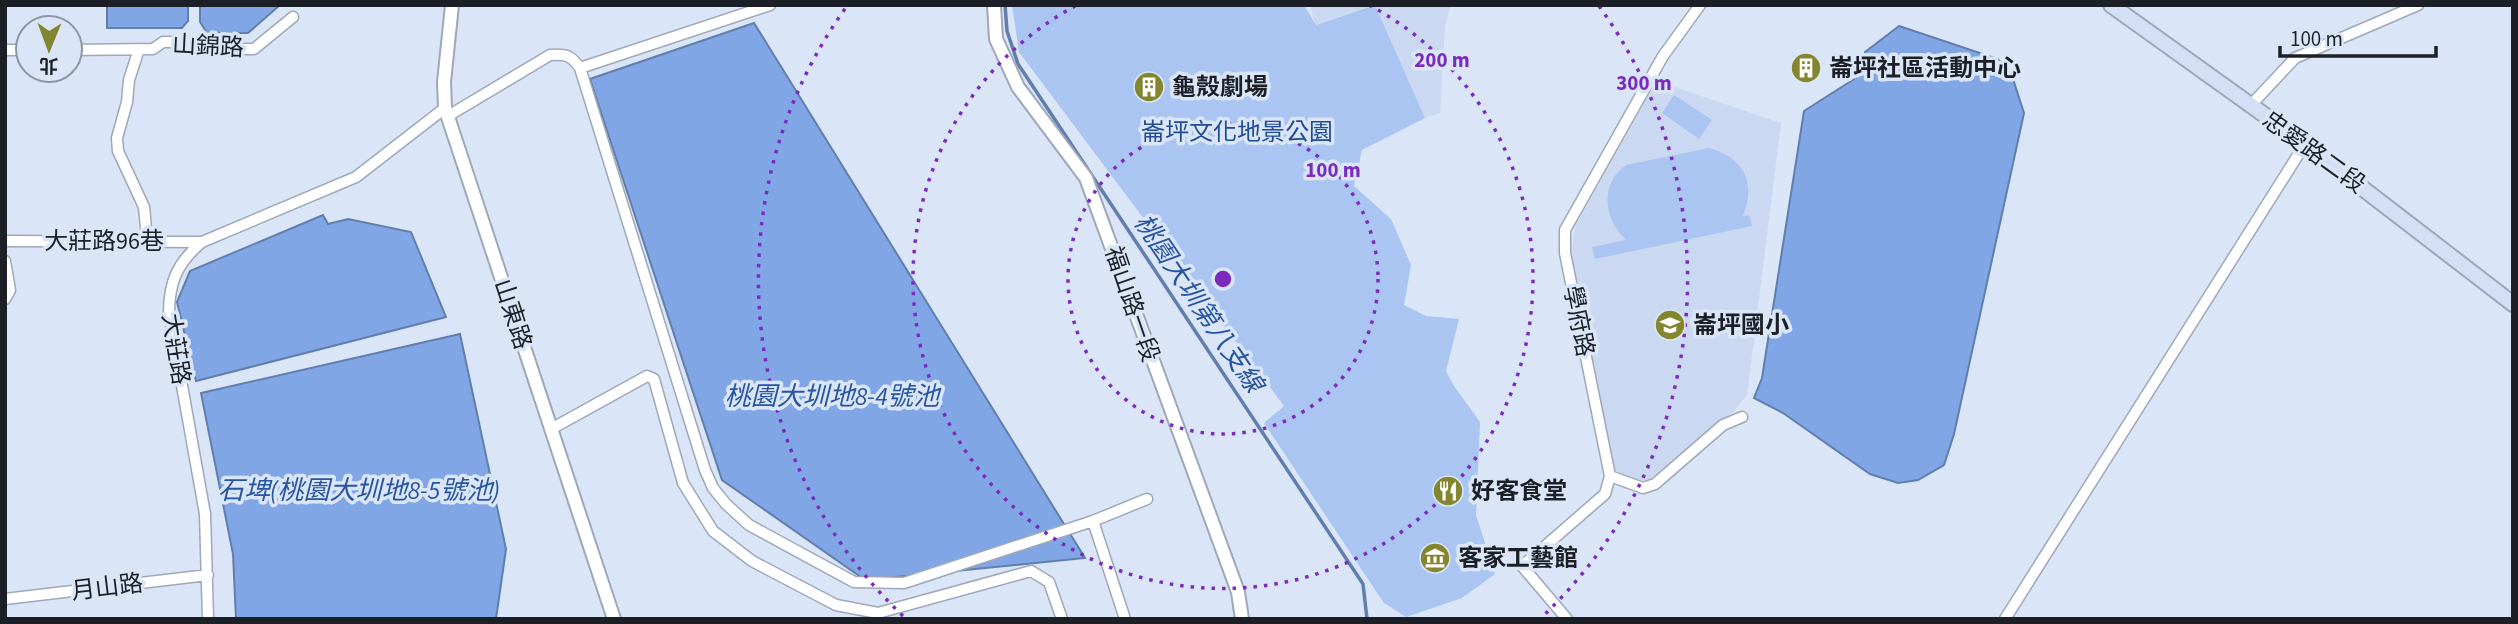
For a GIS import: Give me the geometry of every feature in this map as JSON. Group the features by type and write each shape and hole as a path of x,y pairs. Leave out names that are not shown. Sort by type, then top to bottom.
{"main road":[{"name":"忠愛路二段","path":"2111,5 2305,144 2513,304"}],"street":[{"name":"山東路","path":"452,5 444,82 447,112 614,619"},
{"path":"770,5 580,68 696,444 713,488 749,525 854,582 904,583 1093,521 1147,499"},
{"name":"福山路一段","path":"994,5 996,39 1018,87 1073,157 1094,198 1145,344 1238,592 1242,619"},
{"name":"學府路","path":"1610,476 1565,253 1565,230 1663,56 1699,5"},
{"path":"2250,106 2295,58 2418,5"},
{"name":"山錦路","path":"84,50 139,49 174,42 200,49 254,49 293,17"},
{"path":"139,49 128,80 118,151 144,207 146,228 151,241"},
{"name":"大莊路","path":"208,619 205,514 169,313 169,295 174,273 186,255 202,242 356,177 447,112 550,55 565,54 572,57 580,68"},
{"path":"2005,619 2305,144"},
{"name":"大莊路96巷","path":"6,243 202,242"},
{"path":"5,261 10,290 5,299"},
{"path":"551,429 648,376 653,379 679,471 691,498 713,531 752,561 836,605 878,613 1031,571 1049,582 1062,619"},
{"path":"1567,619 1522,566 1605,494 1610,476 1643,488 1655,484 1723,425 1742,418"},
{"path":"1093,521 1125,619"},
{"name":"月山路","path":"5,599 208,575"}],"shaded area":[{"path":"1310,5 1374,5 1315,25"},
{"path":"1375,5 1451,5 1445,25 1440,113 1425,118"},
{"name":"崙坪國小","path":"1657,81 1781,123 1747,395 1732,413 1648,480 1630,480 1612,467 1571,255 1576,225"}],"green space":[{"name":"崙坪文化地景公園","path":"1012,5 1304,5 1316,25 1375,5 1425,118 1362,150 1354,186 1391,219 1411,265 1404,305 1426,316 1459,319 1446,371 1480,422 1476,515 1495,574 1462,598 1406,617 1384,603 1264,423 1284,406 1019,52"},
{"path":"1674,95 1712,120 1699,139 1662,113"},
{"path":"1709,148 1731,158 1744,173 1748,193 1743,216 1749,215 1752,226 1595,259 1592,247 1626,240 1613,223 1609,212 1608,192 1617,173 1626,165"}],"water":[{"path":"107,5 188,5 188,21 182,28 107,28"},
{"path":"200,5 280,5 248,33 207,33 200,22"},
{"name":"桃園大圳地8-4號池","path":"754,23 1085,558 865,580 722,480 590,79"},
{"path":"1899,26 1998,59 2013,79 2024,113 1954,434 1944,465 1918,480 1898,483 1870,474 1783,413 1754,398 1762,378 1804,111 1862,74 1865,52"},
{"path":"323,215 328,224 348,219 411,232 446,317 196,381 177,302 190,271"},
{"name":"石埤(桃園大圳地8-5號池)","path":"460,334 506,549 496,619 236,619 233,554 201,393"}],"waterway":[{"name":"桃園大圳第八支線","path":"1005,5 1007,31 1018,64 1363,584 1367,619"}],"place":[{"name":"崙坪社區活動中心","path":"1806,68"},
{"name":"龜殼劇場","path":"1149,87"},
{"name":"崙坪國小","path":"1670,325"},
{"name":"好客食堂","path":"1448,491"},
{"name":"客家工藝館","path":"1435,558"}]}
